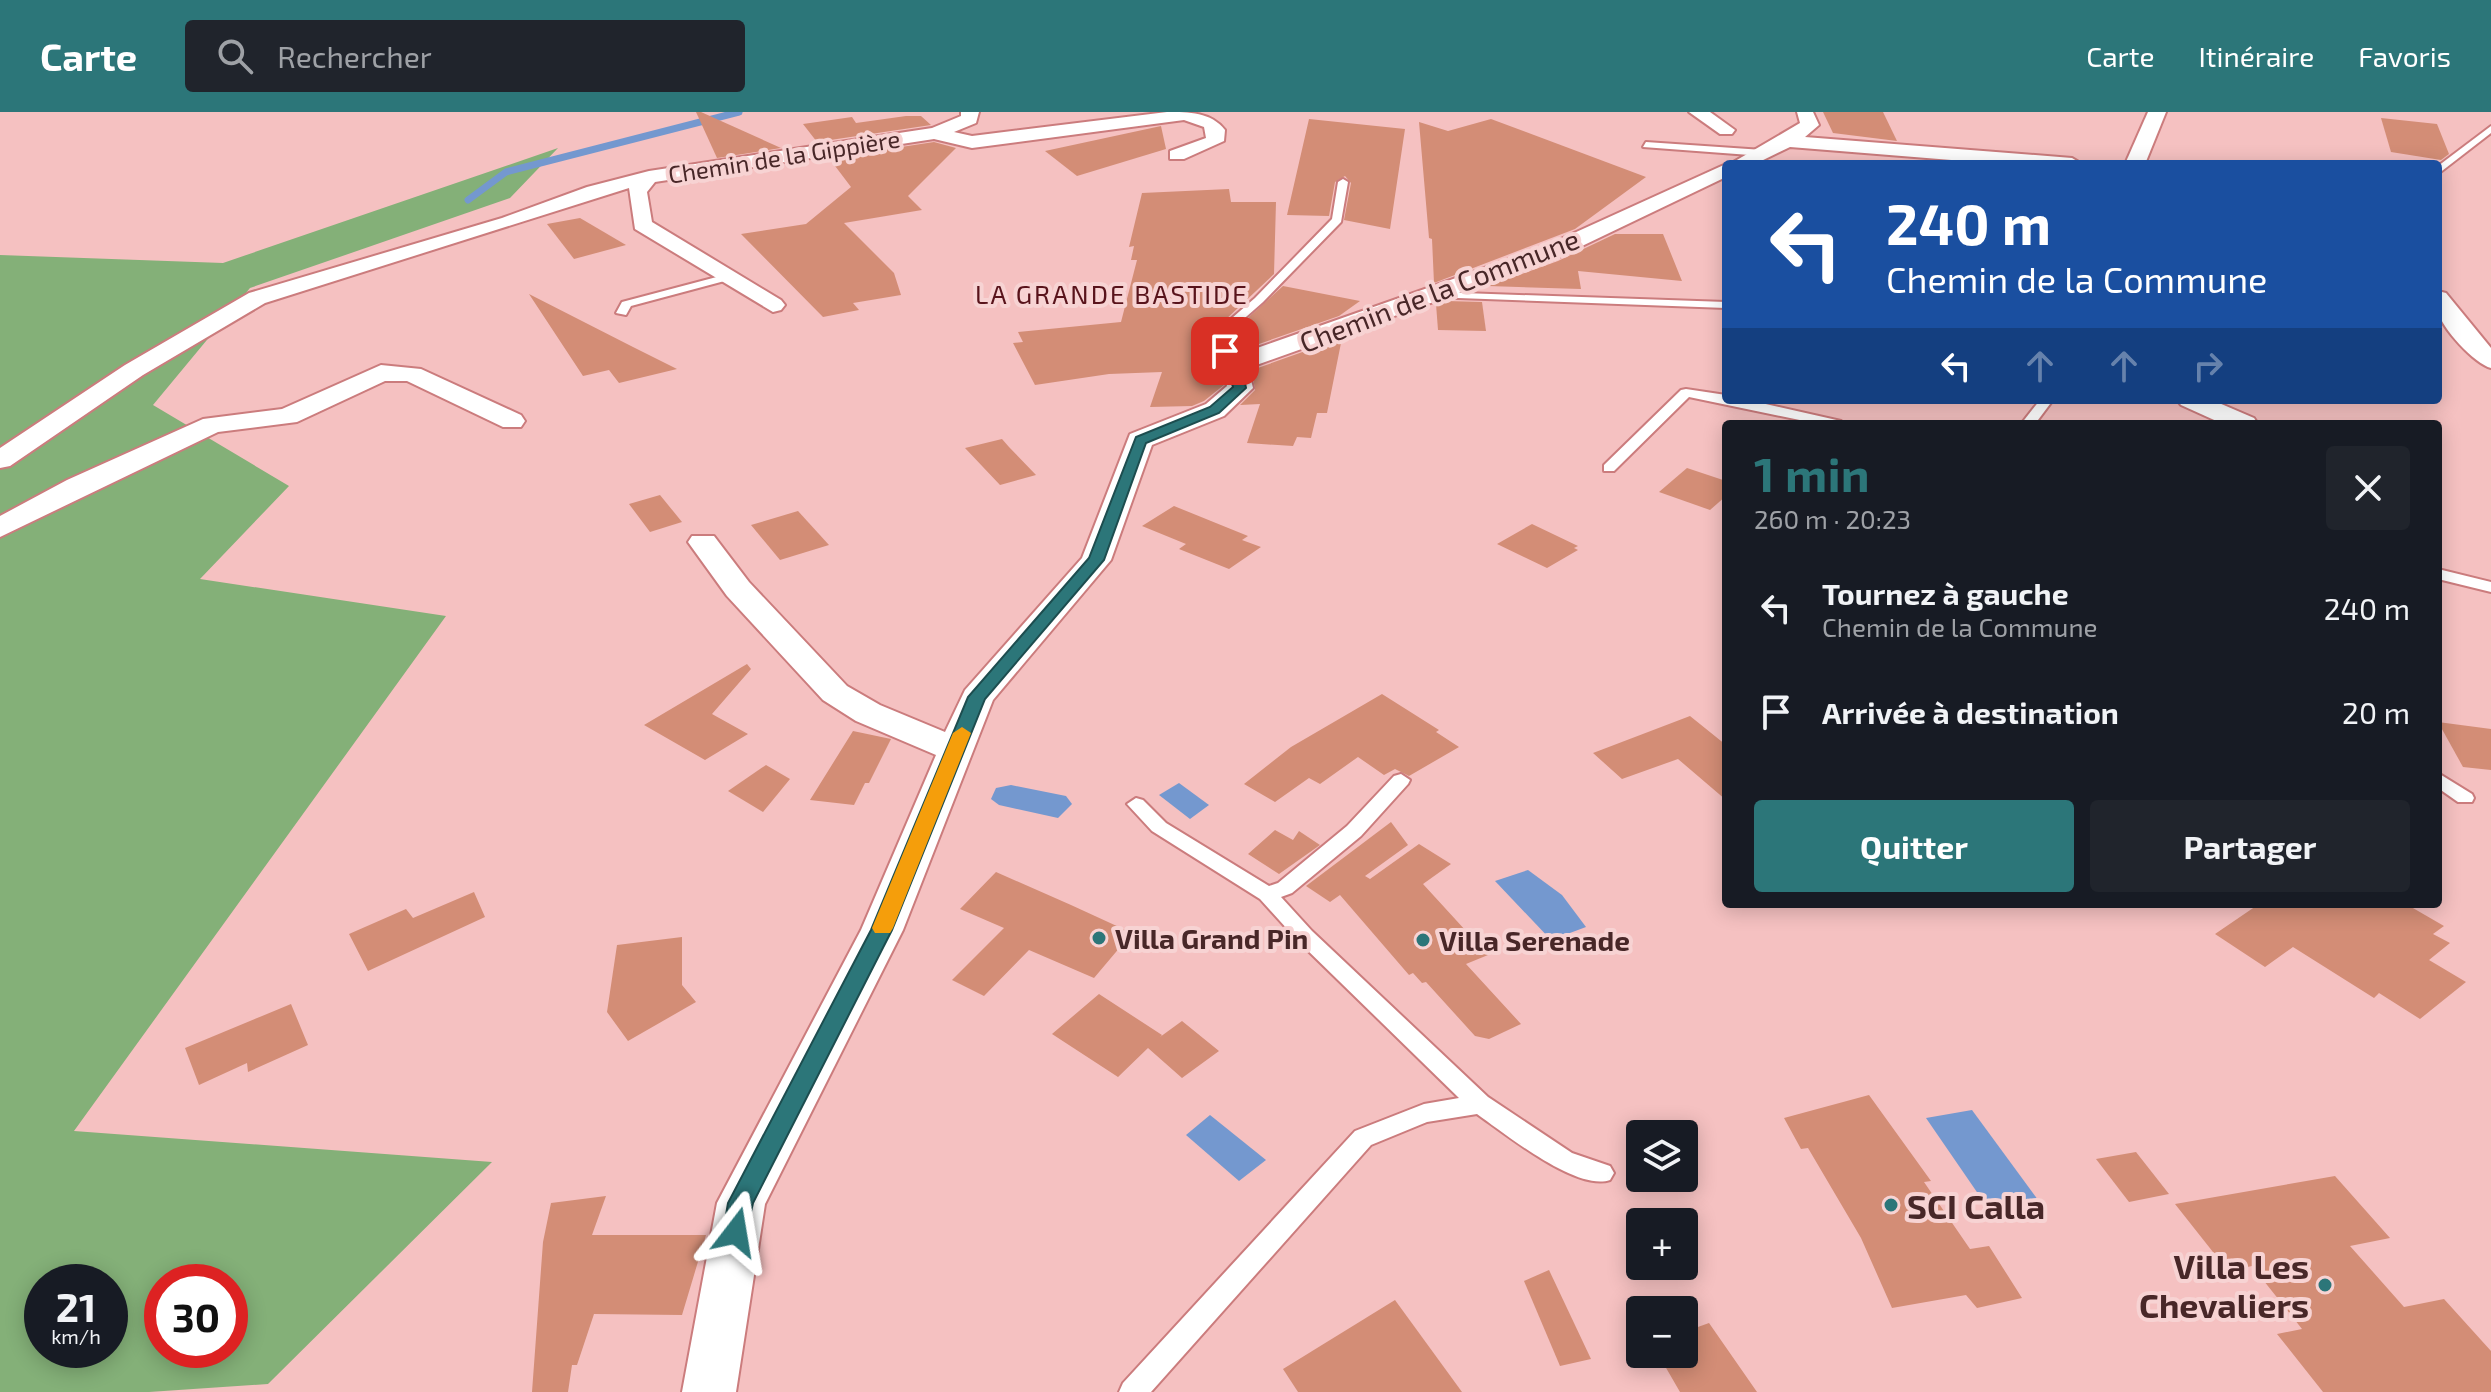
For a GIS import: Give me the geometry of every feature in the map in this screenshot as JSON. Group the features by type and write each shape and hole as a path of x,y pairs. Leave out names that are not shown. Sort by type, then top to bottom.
{"street":[{"name":"Chemin de la Gippière","path":"773,305 728,277 673,249 642,225 637,191 649,177 936,133 970,119 970,112"},
{"path":"1698,112 1726,130"},
{"path":"2137,160 2157,112"},
{"path":"1748,160 1810,125 1805,113"},
{"path":"936,133 952,140 972,142 1185,115 1210,123 1216,130 1215,141 1177,155"},
{"path":"1786,141 2022,160"},
{"name":"Chemin de la Commune","path":"1235,364 1549,253 1722,172"},
{"path":"0,460 134,370 257,298 509,222 594,191 649,177"},
{"path":"2442,303 2471,343 2491,361"},
{"path":"709,1392 741,1203 882,930 977,697 1096,560 1140,440 1215,410 1240,388 1235,364"},
{"path":"0,528 77,486 212,425 288,416 381,373 412,374 512,421"},
{"path":"2199,404 2236,420"},
{"path":"703,542 738,589 835,693 868,713 954,749"}],"lane":[{"path":"2442,168 2491,129"},
{"path":"1646,145 1763,153"},
{"path":"1235,364 1215,338 1259,300 1337,220 1343,182"},
{"path":"622,313 626,304 728,277"},
{"path":"1435,295 1722,305"},
{"path":"1609,468 1686,393 1722,399"},
{"path":"1746,404 1818,420"},
{"path":"2031,420 2044,404"},
{"path":"2442,575 2491,587"},
{"path":"1267,894 1285,888 1354,831 1401,780"},
{"path":"2442,782 2465,798"},
{"path":"1136,804 1159,827 1267,894 1305,936 1480,1104 1564,1161 1602,1173"},
{"path":"1133,1392 1363,1138 1424,1113 1480,1104"}],"green space":[{"path":"558,148 510,198 250,288 153,405 289,486 200,579 446,616 74,1131 492,1162 268,1384 149,1392 0,1392 0,255 223,263"}],"water":[{"path":"1179,783 1209,805 1190,819 1159,795"},
{"path":"1011,785 1066,796 1072,804 1058,818 999,805 991,799 996,788"},
{"path":"1528,870 1562,895 1586,927 1551,940 1495,881"},
{"path":"1972,1110 2041,1204 1992,1214 1926,1118"},
{"path":"1210,1115 1266,1160 1239,1181 1186,1135"}],"building":[{"path":"696,112 701,112 781,148 717,158"},
{"path":"1823,112 1883,112 1897,141 1833,133"},
{"path":"921,116 931,125 817,142 803,124 852,117 856,123"},
{"path":"2381,118 2437,124 2449,154 2441,160 2391,152"},
{"path":"1309,119 1405,129 1390,229 1344,220 1351,183 1345,176 1335,182 1329,216 1287,215"},
{"path":"1491,119 1646,177 1575,229 1434,283 1419,122 1448,131"},
{"path":"1161,126 1166,149 1077,176 1045,151"},
{"path":"934,142 956,148 908,196 922,210 844,223 894,273 901,295 853,303 859,310 823,317 741,234 806,224 851,187 829,158"},
{"path":"1229,189 1231,202 1276,202 1274,274 1206,338 1222,360 1224,385 1204,401 1192,406 1150,407 1162,372 1109,374 1035,385 1013,343 1023,342 1018,332 1121,322 1137,260 1131,260 1134,246 1129,247 1142,193"},
{"path":"580,218 626,245 574,259 547,224"},
{"path":"1615,234 1663,234 1682,281 1578,271 1581,289 1488,286 1558,261"},
{"path":"1283,286 1360,301 1339,316 1236,352 1226,338"},
{"path":"529,294 677,369 619,383 609,370 583,376"},
{"path":"1446,301 1482,302 1486,331 1438,330 1436,304"},
{"path":"1342,338 1327,413 1317,413 1311,438 1297,437 1293,446 1247,443 1260,404 1240,405 1255,390 1252,370"},
{"path":"1002,439 1036,475 1000,485 965,448"},
{"path":"1687,468 1722,480 1722,500 1710,510 1659,492"},
{"path":"660,495 682,522 650,532 629,504"},
{"path":"1174,506 1248,536 1242,540 1261,547 1229,569 1179,549 1186,544 1142,526"},
{"path":"798,511 829,545 780,560 751,525"},
{"path":"1532,524 1578,546 1574,548 1578,550 1547,568 1497,544"},
{"path":"747,664 751,669 712,714 748,734 705,760 644,725"},
{"path":"1382,694 1439,730 1436,732 1459,747 1409,776 1395,769 1384,775 1358,757 1320,784 1309,778 1275,802 1244,784 1291,747"},
{"path":"1690,716 1722,742 1722,797 1678,759 1622,779 1593,753"},
{"path":"2442,723 2491,729 2491,770 2463,767 2442,729"},
{"path":"853,731 891,739 869,783 865,783 854,805 810,800"},
{"path":"766,765 790,779 763,812 728,791"},
{"name":"Villa Serenade","path":"1391,822 1408,845 1365,876 1370,879 1419,844 1451,864 1423,884 1488,955 1466,964 1521,1024 1489,1039 1475,1036 1426,982 1422,983 1413,973 1409,975 1340,895 1330,902 1306,886"},
{"path":"1275,830 1293,840 1299,831 1320,845 1279,874 1248,854"},
{"path":"996,872 1132,933 1094,978 1029,950 984,996 952,980 1004,928 960,909"},
{"path":"474,892 485,917 368,971 349,934 406,909 413,918"},
{"path":"2253,908 2413,908 2444,926 2433,934 2450,943 2429,960 2466,982 2420,1019 2379,993 2374,998 2293,947 2265,967 2215,934"},
{"path":"682,937 682,985 696,1002 628,1041 607,1012 617,945"},
{"path":"1099,994 1162,1035 1160,1037 1182,1021 1219,1051 1182,1078 1148,1048 1118,1077 1052,1034"},
{"path":"291,1004 308,1045 248,1072 247,1063 199,1085 185,1048"},
{"name":"SCI Calla","path":"1869,1095 1931,1181 1924,1182 1970,1249 1989,1246 2022,1298 1977,1308 1966,1295 1892,1308 1861,1238 1808,1148 1801,1149 1784,1118"},
{"path":"2136,1152 2169,1194 2129,1202 2096,1159"},
{"name":"Villa Les Chevaliers","path":"2335,1176 2390,1238 2350,1246 2404,1307 2444,1299 2491,1351 2491,1392 2323,1392 2277,1334 2302,1329 2252,1266 2228,1271 2175,1204"},
{"path":"606,1196 592,1235 706,1235 682,1315 594,1314 577,1365 572,1365 568,1392 532,1392 543,1242 551,1203"},
{"path":"1549,1270 1591,1359 1560,1366 1524,1281"},
{"path":"1395,1300 1462,1392 1298,1392 1283,1369"},
{"path":"1709,1323 1757,1392 1680,1392 1666,1368 1698,1368 1698,1327"}],"waterway":[{"path":"468,200 506,172 739,112"}],"slow traffic":[{"path":"883,928 962,733"}],"place":[{"name":"Villa Grand Pin","path":"1099,938"},
{"name":"Villa Serenade","path":"1423,940"},
{"name":"SCI Calla","path":"1891,1205"},
{"name":"Villa Les Chevaliers","path":"2325,1285"}],"district":[{"name":"LA GRANDE BASTIDE","path":"1112,293"}],"route":[{"path":"736,1232 741,1203 882,930 977,697 1096,560 1140,440 1215,410 1240,388 1235,364 1225,351"}]}
